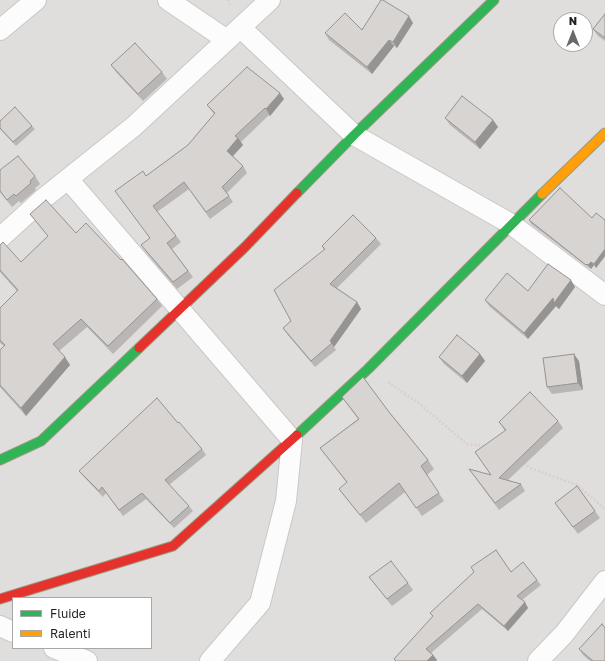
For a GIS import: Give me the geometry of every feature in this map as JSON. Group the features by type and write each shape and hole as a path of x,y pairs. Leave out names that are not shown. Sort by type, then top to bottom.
{"street":[{"path":"0,30 36,0"},
{"path":"168,0 234,34 354,135 511,224 605,295"},
{"path":"0,238 44,198 133,127 270,0"},
{"path":"0,460 41,441 245,247 354,135 494,0"},
{"path":"0,599 173,546 292,440 368,369 511,224 605,133"},
{"path":"68,179 292,440 286,501 260,603 210,661"},
{"path":"538,661 564,634 605,581"},
{"path":"0,626 12,632"},
{"path":"57,649 87,661"}],"path":[{"path":"368,369 417,402 467,444 490,446"},
{"path":"517,459 530,468 577,485 605,509"}],"shaded area":[{"path":"0,0 605,0 605,661 0,661"}],"building":[{"path":"381,0 409,16 393,42 389,40 367,67 325,33 345,13 362,30"},
{"path":"605,14 605,38 593,29"},
{"path":"135,43 162,72 138,94 111,65"},
{"path":"247,67 280,93 266,109 265,108 235,136 238,138 227,151 243,166 222,187 229,196 206,212 184,182 153,206 176,236 167,243 188,271 173,282 141,245 150,238 115,191 143,171 146,176 188,145 215,113 207,105"},
{"path":"462,96 493,120 475,142 445,118"},
{"path":"15,107 32,126 13,142 0,128 0,121"},
{"path":"18,156 35,176 30,181 31,183 16,196 14,194 7,200 0,191 0,170"},
{"path":"560,188 592,218 596,213 605,220 605,249 594,264 591,262 586,265 529,220"},
{"path":"46,200 76,233 86,223 121,260 122,259 157,299 108,346 81,319 53,344 65,357 21,408 0,385 0,350 5,345 0,340 0,308 18,290 0,270 0,245 3,242 21,262 48,236 30,214"},
{"path":"353,215 376,238 330,284 357,302 330,341 332,343 311,361 283,328 291,321 274,290 325,249 322,246"},
{"path":"548,264 571,280 554,303 553,298 524,333 485,300 507,273 528,291"},
{"path":"457,335 480,354 462,376 439,357"},
{"path":"574,354 578,383 547,387 543,358"},
{"path":"363,377 428,460 421,466 439,493 416,508 399,483 360,515 339,489 347,482 320,448 359,419 342,397"},
{"path":"530,392 558,421 499,478 521,484 495,503 469,469 491,475 475,452 506,430 499,422"},
{"path":"157,398 202,449 165,480 189,506 170,523 142,493 119,510 102,487 99,491 79,471"},
{"path":"577,486 595,511 573,527 555,503"},
{"path":"496,550 511,572 523,562 537,580 517,596 525,602 504,626 478,604 426,649 433,655 427,661 396,661 394,659 433,616 430,613 474,572 471,567"},
{"path":"391,561 408,583 387,599 369,577"},
{"path":"602,624 605,628 605,661 593,661 579,649"}],"traffic: fast":[{"path":"297,193 354,135 494,0"},
{"path":"297,435 368,369 542,194"},
{"path":"0,460 41,441 139,348"}],"traffic: slow":[{"path":"542,194 605,133"}],"traffic: jam":[{"path":"139,348 245,247 297,193"},
{"path":"0,599 173,546 297,435"}]}
